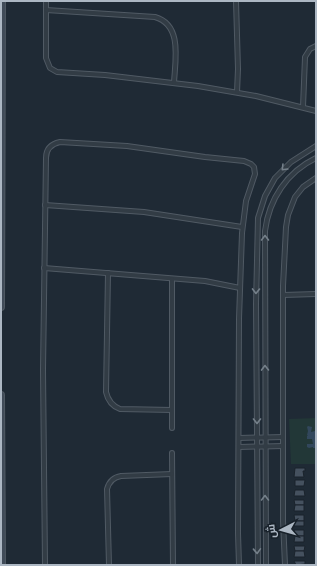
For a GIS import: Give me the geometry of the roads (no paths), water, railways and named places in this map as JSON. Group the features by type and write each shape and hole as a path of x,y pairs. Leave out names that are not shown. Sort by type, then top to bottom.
{"main road":[{"path":"1,307 2,1"},
{"path":"1,395 2,565"}],"street":[{"path":"46,1 46,58 48,65 54,71 60,73 105,75 237,92 316,110"},
{"path":"236,1 238,69 237,92"},
{"path":"46,10 155,17 163,20 172,29 174,36 174,83"},
{"path":"303,107 305,57 310,49 316,46"},
{"path":"45,565 43,386 46,155 48,149 52,145 60,142 127,146 244,161 251,164 255,170 246,201 242,227 240,288 239,565"},
{"path":"258,565 256,304 258,226 260,210 268,189 280,172 291,162 316,146"},
{"path":"266,565 264,295 266,223 270,208 280,188 295,172 316,158"},
{"path":"285,565 283,521 283,295 288,215 292,203 299,192 308,183 316,178"},
{"path":"45,205 144,212 242,227"},
{"path":"44,268 205,281 240,288"},
{"path":"108,273 106,392 108,399 114,406 124,410 172,410"},
{"path":"172,279 172,428"},
{"path":"283,295 316,294"},
{"path":"239,438 283,437"},
{"path":"239,447 283,446"},
{"path":"172,453 173,565"},
{"path":"109,565 107,492 110,482 121,476 172,474"}],"water":[{"path":"308,426 312,427 311,432 316,432 315,448 307,447 307,444 313,444 312,439 307,439"}]}
